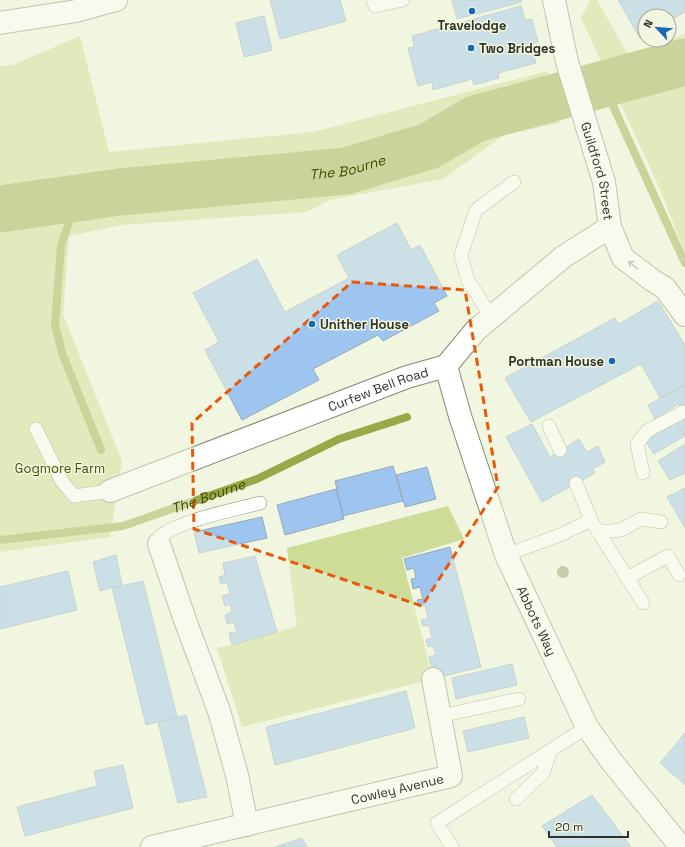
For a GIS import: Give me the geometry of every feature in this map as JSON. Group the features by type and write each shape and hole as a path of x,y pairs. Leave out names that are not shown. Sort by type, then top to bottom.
{"street":[{"path":"0,23 56,7 76,11 116,0"},
{"name":"Guildford Street","path":"554,0 562,42 604,182 610,227 624,258 665,288 685,314"},
{"name":"Curfew Bell Road","path":"110,491 407,377 446,366 476,330 563,257 610,227"},
{"name":"Abbots Way","path":"446,366 460,416 506,555 588,726 612,762 681,847"},
{"path":"158,544 184,620 219,711 237,775 248,825"},
{"name":"Cowley Avenue","path":"152,847 451,776 433,679"}],"lane":[{"path":"373,0 375,6 403,0"},
{"path":"491,318 476,291 468,281 461,255 476,210 514,182"},
{"path":"643,473 637,444 647,432 683,412"},
{"path":"549,426 560,450"},
{"path":"36,429 61,480 74,496 110,491"},
{"path":"576,483 591,520 642,603"},
{"path":"158,544 160,536 184,524 260,503"},
{"path":"598,532 621,530 641,519 661,522"},
{"path":"506,555 560,535 591,520"},
{"path":"627,578 668,556 679,575"},
{"path":"440,716 519,699"},
{"path":"452,847 437,823 588,726"},
{"path":"516,799 543,773 551,750"}],"highlighted area":[{"path":"352,282 465,290 498,487 422,606 194,529 192,423"}],"green space":[{"path":"590,0 597,0 629,56 649,48 677,48 677,37 685,34 685,253 659,187 581,18"},
{"name":"Gogmore Farm","path":"80,36 109,152 313,132 548,71 559,123 504,135 443,179 330,200 307,212 121,225 69,236 63,314 122,461 110,537 0,552 0,66 13,65"},
{"path":"448,506 464,539 402,558 433,679 242,727 217,648 297,626 287,548"}],"building":[{"path":"270,0 340,0 346,21 280,39"},
{"name":"Travelodge","path":"452,0 521,0 522,2 457,19"},
{"path":"618,0 685,0 685,12 677,16 677,8 637,8 637,33"},
{"name":"Two Bridges","path":"521,6 525,20 532,19 538,42 531,45 536,63 498,73 499,78 474,85 472,79 433,90 432,82 418,86 408,48 414,47 412,36"},
{"path":"264,16 272,50 244,57 236,23"},
{"name":"Unither House","path":"397,223 411,250 420,245 447,296 434,303 439,311 383,341 378,335 313,369 319,380 242,420 205,350 219,342 193,293 257,259 285,312 349,278 337,255"},
{"name":"Portman House","path":"658,301 685,345 685,385 660,398 641,364 531,422 505,378 615,318 619,324"},
{"path":"685,385 685,416 678,404 655,419 648,405"},
{"path":"685,418 685,436 676,423"},
{"path":"676,423 685,436 654,454 645,440"},
{"path":"532,424 550,457 579,439 587,452 598,446 605,462 593,469 595,473 542,502 506,437"},
{"path":"685,444 685,473 670,480 658,461"},
{"path":"393,466 403,501 343,516 335,481"},
{"path":"427,467 436,499 405,507 396,475"},
{"path":"685,488 685,528 667,497"},
{"path":"336,489 344,519 285,535 277,505"},
{"path":"262,517 267,538 199,553 194,532"},
{"path":"450,547 481,667 440,677 437,666 432,668 429,657 436,655 433,646 428,647 426,640 432,638 429,625 423,626 421,620 428,618 425,605 419,607 417,600 423,599 420,587 413,589 411,579 416,578 414,568 407,570 404,559"},
{"path":"116,555 122,585 100,591 93,562"},
{"path":"255,556 277,632 232,645 229,633 237,632 234,622 227,624 225,615 232,612 230,604 225,606 222,596 230,594 227,582 221,584 219,577 225,575 223,563"},
{"path":"68,571 77,610 0,629 0,587"},
{"path":"143,581 177,717 146,725 112,588"},
{"path":"512,664 517,685 456,699 452,678"},
{"path":"406,691 415,728 275,765 266,727"},
{"path":"186,715 207,797 178,803 158,722"},
{"path":"524,717 529,738 468,752 463,731"},
{"path":"685,733 685,785 660,763"},
{"path":"123,765 133,808 25,836 17,807 97,786 94,771"},
{"path":"592,795 631,847 557,847 542,826"},
{"path":"302,838 307,847 275,847"}],"waterway":[{"name":"The Bourne","path":"0,209 120,192 346,171 429,146 475,119 685,62"},
{"name":"The Bourne","path":"603,84 685,263"},
{"name":"The Bourne","path":"77,198 61,246 55,324 62,353 101,450"},
{"name":"The Bourne","path":"0,540 123,526 257,479 339,439 407,417"}],"place":[{"name":"Travelodge","path":"472,11"},
{"name":"Two Bridges","path":"471,48"},
{"name":"Unither House","path":"312,324"},
{"name":"Portman House","path":"612,361"}]}
